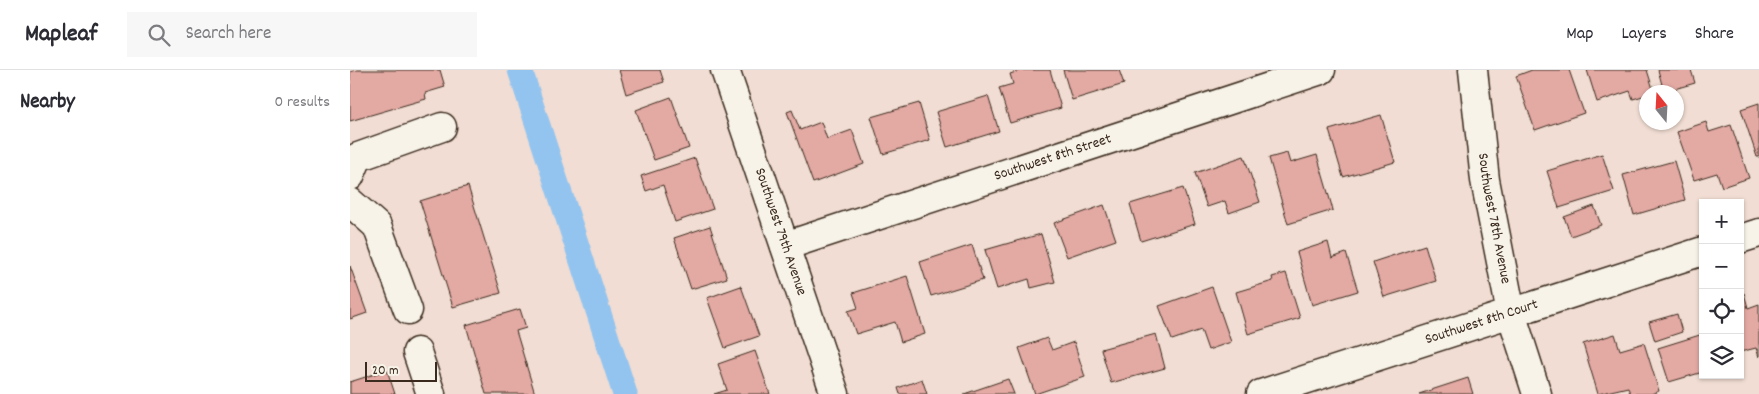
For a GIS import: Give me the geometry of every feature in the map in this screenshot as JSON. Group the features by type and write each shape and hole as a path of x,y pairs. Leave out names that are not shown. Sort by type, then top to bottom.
{"street":[{"name":"Southwest 79th Avenue","path":"726,70 835,394"},
{"name":"Southwest 8th Street","path":"785,246 1321,70"},
{"name":"Southwest 78th Avenue","path":"1473,70 1485,180 1511,313 1537,394"},
{"path":"350,176 358,157 442,127"},
{"path":"350,202 377,226 408,310"},
{"path":"1744,238 1759,233"},
{"name":"Southwest 8th Court","path":"1261,394 1699,252"},
{"path":"417,352 431,394"}],"building":[{"path":"357,70 440,70 445,87 425,93 426,99 350,121 350,72"},
{"path":"619,70 660,70 664,82 626,94"},
{"path":"1022,70 1050,70 1061,108 1010,123 999,88 1013,84 1010,74"},
{"path":"1063,70 1119,70 1124,84 1072,100"},
{"path":"1532,70 1569,70 1584,113 1535,130 1516,76"},
{"path":"1587,70 1647,70 1652,85 1639,85 1639,97 1633,99 1630,91 1597,102"},
{"path":"1658,70 1691,70 1695,83 1684,86 1662,85"},
{"path":"988,96 999,131 947,147 936,112"},
{"path":"671,97 689,148 654,160 636,110"},
{"path":"919,103 930,140 883,154 871,117"},
{"path":"1759,103 1759,157 1757,157 1741,109"},
{"path":"792,110 800,130 821,122 827,139 852,130 864,164 813,183 787,112"},
{"path":"1381,115 1395,162 1343,177 1329,130"},
{"path":"1706,122 1709,132 1731,125 1749,178 1722,187 1717,173 1694,180 1677,132"},
{"path":"1287,153 1290,163 1317,155 1333,210 1288,224 1269,158"},
{"path":"1602,154 1614,191 1559,208 1547,171"},
{"path":"1244,156 1260,202 1229,213 1225,201 1207,207 1195,173"},
{"path":"695,158 713,209 675,222 663,185 646,191 641,176"},
{"path":"1674,161 1685,200 1634,215 1623,175"},
{"path":"468,186 501,293 453,307 420,201"},
{"path":"1183,188 1195,224 1141,241 1130,204"},
{"path":"1104,205 1116,240 1067,257 1054,223"},
{"path":"1594,206 1601,225 1571,236 1564,217"},
{"path":"710,226 727,278 691,289 674,238"},
{"path":"1041,234 1055,282 1031,288 1029,279 997,289 985,250"},
{"path":"1328,242 1332,258 1346,253 1358,291 1312,305 1297,252"},
{"path":"972,245 983,280 931,296 920,262"},
{"path":"1425,245 1436,281 1384,297 1373,262"},
{"path":"350,266 367,313 350,319"},
{"path":"1286,273 1300,318 1248,334 1236,292 1273,281 1272,277"},
{"path":"907,276 925,334 901,342 895,322 856,334 848,311 858,308 853,293"},
{"path":"741,286 759,336 725,348 707,298"},
{"path":"1212,287 1231,342 1208,350 1201,330 1172,340 1159,306"},
{"path":"1744,293 1748,308 1759,304 1759,357 1756,348 1744,351"},
{"path":"520,309 526,328 516,331 535,394 486,394 466,325"},
{"path":"1677,314 1682,332 1655,341 1649,322"},
{"path":"1156,334 1165,368 1111,383 1101,349"},
{"path":"1615,334 1620,350 1644,343 1659,391 1651,394 1630,394 1628,387 1598,394 1583,344"},
{"path":"1699,335 1699,373 1669,382 1658,348"},
{"path":"1047,338 1052,350 1074,342 1085,377 1035,394 1019,348"},
{"path":"755,351 770,394 714,394 727,390 718,364"},
{"path":"387,370 395,394 350,394 350,382"},
{"path":"1468,378 1473,394 1419,394"},
{"path":"922,379 927,394 900,394 898,388"},
{"path":"1008,379 1014,394 964,394"}],"waterway":[{"path":"520,70 625,394"}]}
